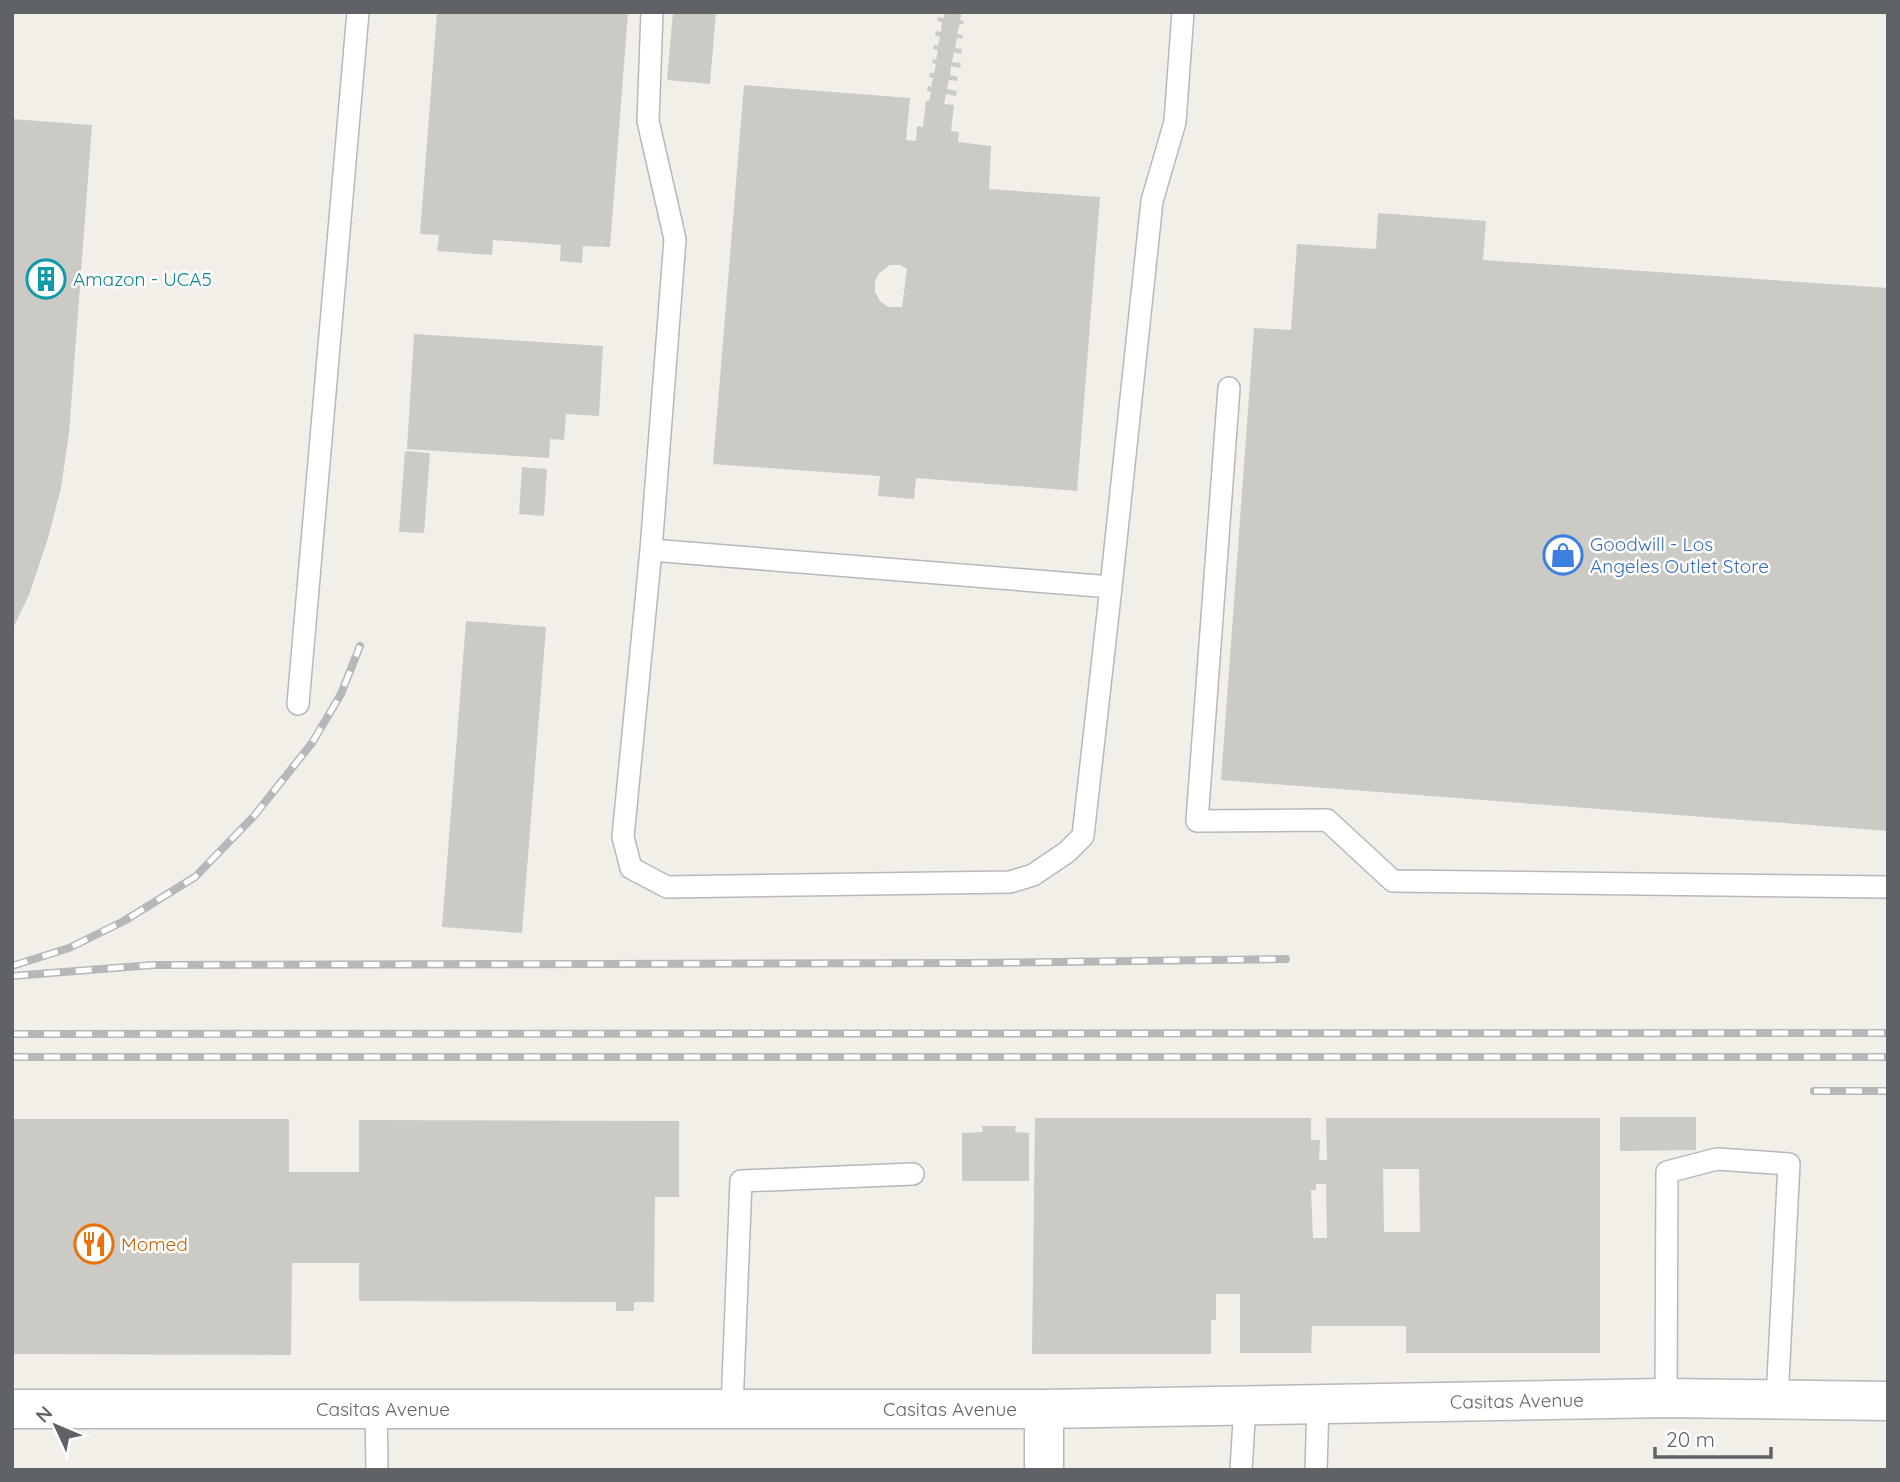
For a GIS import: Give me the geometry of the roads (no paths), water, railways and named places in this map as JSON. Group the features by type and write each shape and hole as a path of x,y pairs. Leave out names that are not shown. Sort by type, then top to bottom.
{"street":[{"name":"Casitas Avenue","path":"12,1409 1044,1409 1666,1398 1888,1401"},
{"path":"1044,1409 1044,1470"}],"lane":[{"path":"298,704 358,12"},
{"path":"652,12 648,121 675,239 651,550 623,837 631,868 667,887 1010,882 1033,875 1067,852 1083,836 1152,201 1175,122 1183,12"},
{"path":"1229,388 1197,821 1327,820 1393,881 1888,887"},
{"path":"651,550 1111,587"},
{"path":"1666,1398 1667,1172 1717,1160 1789,1164 1777,1400"},
{"path":"732,1408 741,1181 914,1174"},
{"path":"1316,1470 1318,1404"},
{"path":"1241,1470 1245,1405"},
{"path":"376,1409 377,1470"}],"railway":[{"path":"12,966 69,948 124,921 195,877 254,816 312,743 341,694 360,646"},
{"path":"12,976 153,965 969,963 1286,959"},
{"path":"12,1034 1888,1033"},
{"path":"12,1057 1888,1057"},
{"path":"1814,1091 1888,1091"}],"place":[{"name":"Amazon - UCA5","path":"46,279"},
{"name":"Goodwill - Los Angeles Outlet Store","path":"1563,555"},
{"name":"Momed","path":"94,1244"}]}
